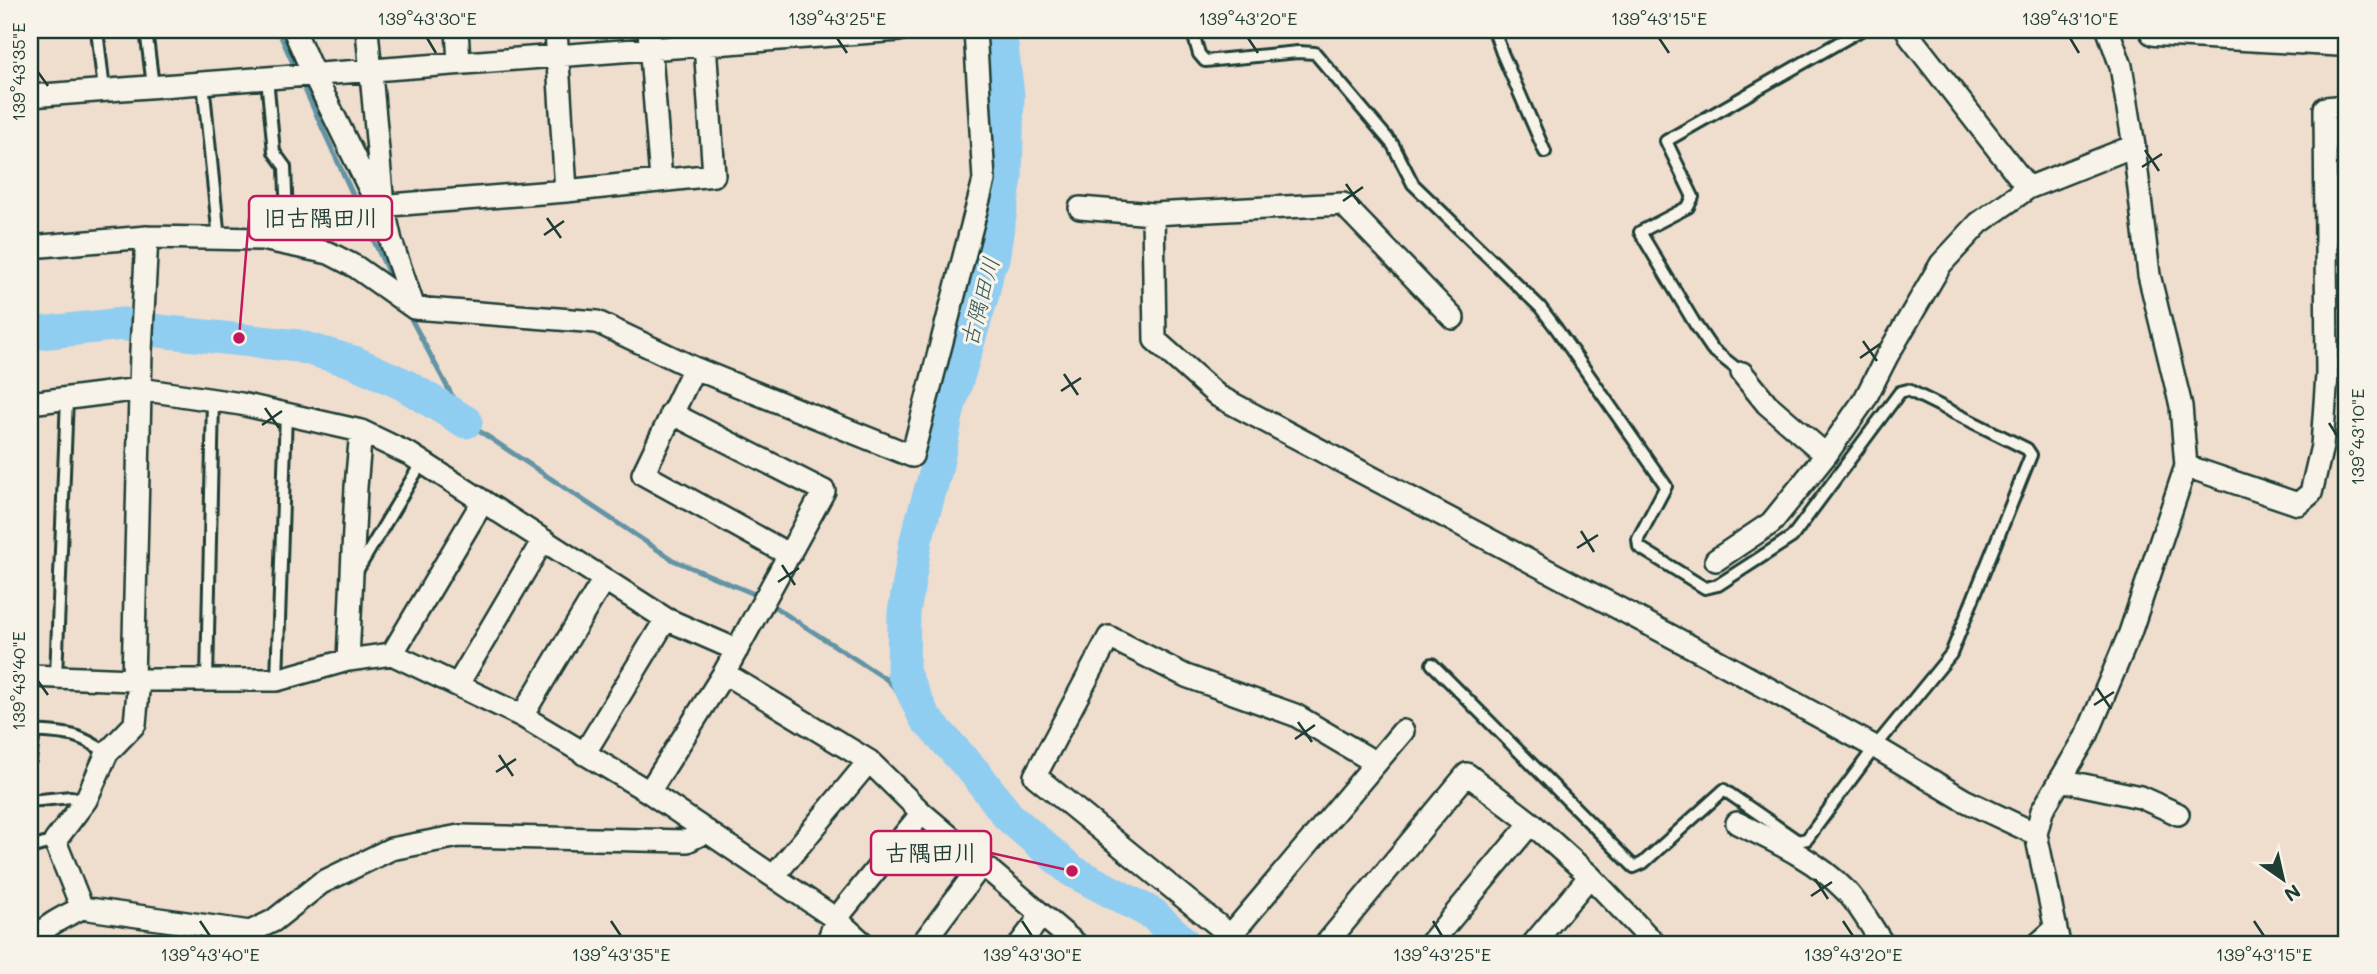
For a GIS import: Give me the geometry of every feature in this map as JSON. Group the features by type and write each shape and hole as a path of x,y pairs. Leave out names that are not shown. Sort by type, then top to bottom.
{"street":[{"path":"295,30 378,206 566,191 714,175 704,37"},
{"path":"368,30 383,205 391,241 414,308"},
{"path":"457,30 459,62"},
{"path":"556,30 566,191"},
{"path":"30,96 558,55 650,39 900,30"},
{"path":"30,247 146,237 262,239 329,253 356,267 414,308 597,322 694,368 912,456 984,180 975,30"},
{"path":"1907,30 2028,188"},
{"path":"2038,944 2057,937 2036,834 2042,811 2087,735 2130,633 2186,466 2181,406 2149,275 2134,146 2121,66 2108,30"},
{"path":"2155,30 2347,41"},
{"path":"650,39 661,180"},
{"path":"2186,466 2298,504 2311,493 2322,446 2327,375 2325,108 2347,106"},
{"path":"1716,559 1772,523 1826,455 1866,399 1887,356 1941,264 1979,223 2028,188 2134,146"},
{"path":"1080,208 1153,214 1343,204 1453,318"},
{"path":"1153,214 1155,340 1218,396 1705,654 1875,747 1964,800 2036,834"},
{"path":"82,908 55,841 86,800 107,753 135,724 140,389 146,237"},
{"path":"694,368 643,474 790,555"},
{"path":"1742,373 1767,404 1826,455"},
{"path":"30,402 140,389 286,413 361,430 422,462 666,619 737,650"},
{"path":"649,792 724,673 824,491 671,413"},
{"path":"348,660 361,430"},
{"path":"392,654 483,501"},
{"path":"458,684 543,540"},
{"path":"522,716 604,579"},
{"path":"584,754 666,619"},
{"path":"1376,763 1295,715 1186,676 1109,637 1035,776 1235,940 1403,731"},
{"path":"30,676 136,680 277,680 348,660 392,654 522,716 649,792 836,919 863,944"},
{"path":"724,673 869,761 922,813 1076,944"},
{"path":"774,876 869,761"},
{"path":"1326,944 1467,774 1531,823 1590,876 1644,940"},
{"path":"2060,780 2140,797 2178,814"},
{"path":"827,944 836,919 922,813"},
{"path":"1430,944 1531,823"},
{"path":"1737,823 1774,841 1827,874 1847,892 1883,944"},
{"path":"31,944 37,935 58,919 82,908 250,932 273,921 321,883 391,849 459,836 687,841 707,831"},
{"path":"922,944 982,864"},
{"path":"1532,944 1590,876"},
{"path":"1020,944 1042,915"}],"lane":[{"path":"97,30 104,90"},
{"path":"146,30 153,86"},
{"path":"1192,30 1199,54 1205,61 1297,52 1315,53 1393,145 1413,184 1540,307 1556,328 1665,486 1637,538 1639,547 1705,588 1718,585 1792,537 1900,392 1909,390 2027,449 2031,455 1951,654 1875,747 1807,839 1798,841 1724,790 1643,863 1634,867 1432,664"},
{"path":"1494,30 1545,152"},
{"path":"1742,373 1712,349 1640,232 1688,206 1693,197 1666,141 1861,30"},
{"path":"267,78 274,152 285,167 288,244"},
{"path":"203,82 219,239"},
{"path":"56,677 67,398"},
{"path":"206,680 213,400"},
{"path":"277,680 286,413"},
{"path":"352,579 422,462"},
{"path":"30,760 32,732 70,734 88,739 107,753"},
{"path":"30,801 71,797 86,800"},
{"path":"30,848 55,841"}],"waterway":[{"path":"278,30 297,72"},
{"name":"古隅田川","path":"1000,30 1008,95 1006,178 993,259 989,265 949,407 935,474 916,540 904,613 903,672 925,718 977,775 1008,816 1072,871 1153,914 1185,944"},
{"path":"301,81 394,285"},
{"path":"408,313 466,422 673,560 759,596"},
{"path":"30,334 123,324 159,331 298,346 354,362 403,384 466,422"},
{"path":"767,602 886,679 925,718"}],"place":[{"name":"旧古隅田川","path":"239,338"},
{"name":"古隅田川","path":"1072,871"}]}
